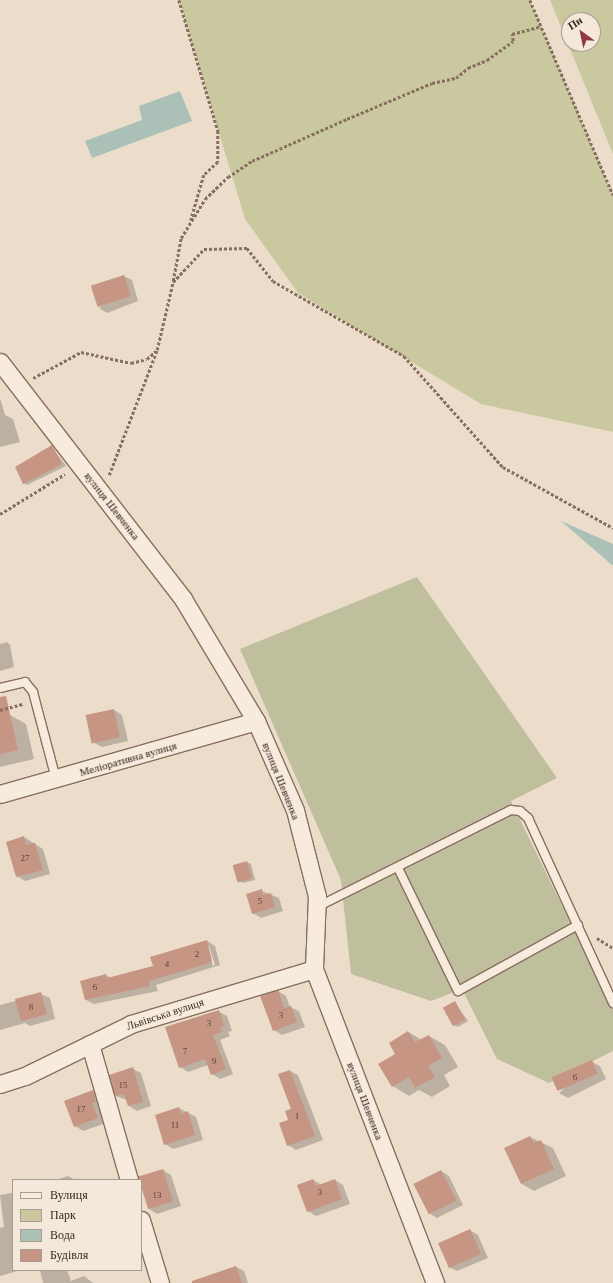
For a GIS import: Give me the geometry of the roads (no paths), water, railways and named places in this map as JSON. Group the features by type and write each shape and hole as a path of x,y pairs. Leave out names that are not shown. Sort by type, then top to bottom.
{"street":[{"name":"вулиця Шевченка","path":"0,362 183,599 256,721 294,810 317,896 314,969 435,1283"},
{"name":"Меліоративна вулиця","path":"0,794 56,780 256,721"},
{"name":"Львівська вулиця","path":"0,1084 25,1076 131,1024 314,969"},
{"path":"90,1044 129,1179"},
{"path":"142,1223 160,1283"}],"lane":[{"path":"0,688 25,682 33,692 56,780"},
{"path":"316,907 398,868 511,810 520,811 528,818 613,1003"},
{"path":"398,868 458,992 578,925"}],"water":[{"path":"180,91 192,121 92,158 85,141 142,120 139,106"},
{"path":"561,521 613,544 613,565 612,565"}]}
